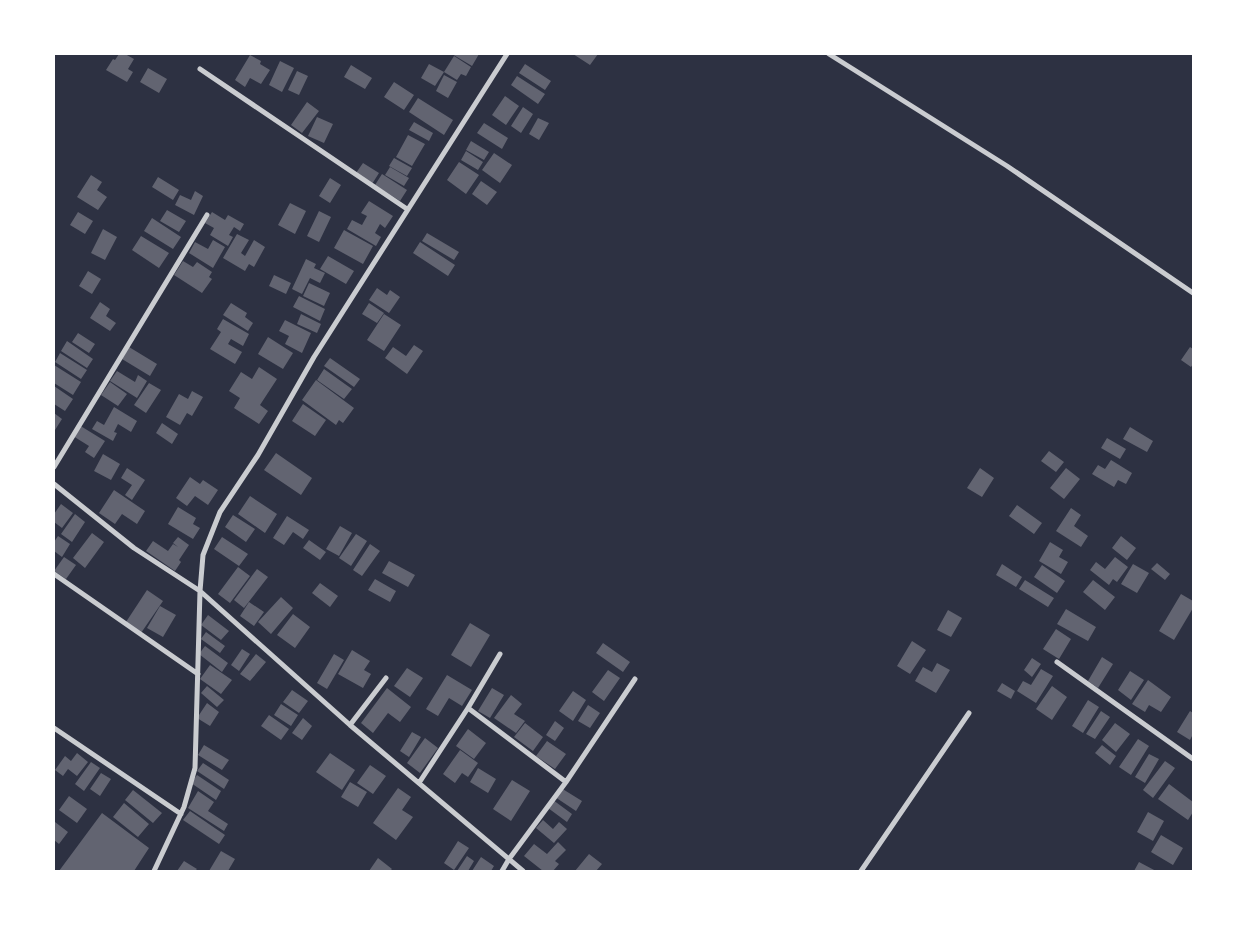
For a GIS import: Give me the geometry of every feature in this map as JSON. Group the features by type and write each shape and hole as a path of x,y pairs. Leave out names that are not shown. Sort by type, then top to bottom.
{"street":[{"path":"154,871 181,814 194,768 203,555 220,512 258,455 314,357 507,54"},
{"path":"829,54 1007,166 1193,293"},
{"path":"200,69 407,209"},
{"path":"54,467 207,215"},
{"path":"54,484 134,548 200,591 350,725 523,871"},
{"path":"54,574 198,674"},
{"path":"419,783 468,708 500,654"},
{"path":"1057,662 1193,759"},
{"path":"350,725 386,678"},
{"path":"502,871 508,859 566,782 635,680"},
{"path":"468,708 566,782"},
{"path":"861,871 969,713"},
{"path":"54,728 181,814"}],"building":[{"path":"119,54 125,54 134,59 128,69 133,72 127,82 106,70 113,59 115,60"},
{"path":"452,54 479,54 472,66"},
{"path":"573,54 598,54 590,65"},
{"path":"250,55 261,61 260,64 270,70 261,84 250,78 245,87 235,80"},
{"path":"454,56 471,67 466,76 461,74 457,80 444,72"},
{"path":"280,61 294,68 282,92 269,85"},
{"path":"429,64 444,72 435,86 421,78"},
{"path":"525,64 551,81 545,90 519,73"},
{"path":"351,65 372,78 365,89 344,77"},
{"path":"148,68 167,79 159,93 140,82"},
{"path":"297,71 308,76 299,95 288,90"},
{"path":"444,75 457,82 448,98 436,91"},
{"path":"517,76 545,94 538,104 511,85"},
{"path":"394,82 414,95 404,110 384,97"},
{"path":"505,96 519,106 506,125 492,115"},
{"path":"418,98 453,120 444,135 409,112"},
{"path":"307,102 319,111 302,133 291,125"},
{"path":"523,107 533,114 521,133 511,126"},
{"path":"317,117 333,124 324,143 308,136"},
{"path":"538,118 549,123 539,140 529,134"},
{"path":"414,122 433,133 429,141 409,130"},
{"path":"484,123 508,138 502,149 477,133"},
{"path":"408,135 425,144 412,166 396,157"},
{"path":"471,141 489,152 484,160 466,150"},
{"path":"466,151 483,162 478,170 461,160"},
{"path":"494,153 512,165 500,183 482,170"},
{"path":"394,158 412,168 407,176 389,166"},
{"path":"459,162 479,175 466,194 447,180"},
{"path":"363,163 379,173 372,184 356,173"},
{"path":"390,167 409,178 404,186 385,175"},
{"path":"382,174 407,190 400,201 375,185"},
{"path":"91,175 102,182 97,190 107,197 98,210 77,197"},
{"path":"158,177 179,190 173,200 152,187"},
{"path":"330,178 341,185 330,203 319,196"},
{"path":"481,181 497,192 487,205 472,194"},
{"path":"195,191 203,196 194,215 175,205 180,195 191,200"},
{"path":"369,201 393,216 385,228 380,224 375,233 381,237 376,246 347,229 352,220 362,225 367,216 361,213"},
{"path":"290,203 306,211 295,234 278,225"},
{"path":"167,210 186,221 179,232 160,221"},
{"path":"319,211 331,217 319,242 307,236"},
{"path":"78,212 93,221 85,234 70,225"},
{"path":"212,212 225,220 228,215 244,224 240,231 234,227 229,235 233,237 228,246 210,235 214,228 205,223"},
{"path":"152,218 181,237 173,249 144,231"},
{"path":"103,229 117,237 105,260 91,253"},
{"path":"344,230 373,246 363,264 334,248"},
{"path":"427,233 459,252 454,260 422,241"},
{"path":"237,234 249,240 241,253 245,256 254,240 265,247 254,267 249,264 245,271 223,258"},
{"path":"141,236 169,253 159,268 132,250"},
{"path":"213,240 225,247 213,268 189,253 195,242 208,249"},
{"path":"420,242 455,265 448,276 413,253"},
{"path":"328,256 354,271 346,284 320,269"},
{"path":"306,259 316,264 314,268 325,273 320,283 310,278 302,294 292,289"},
{"path":"183,261 193,267 197,262 212,272 209,277 212,279 202,293 174,275"},
{"path":"88,271 101,279 92,294 79,286"},
{"path":"274,275 291,283 286,294 269,286"},
{"path":"309,283 330,293 324,306 303,296"},
{"path":"377,288 387,295 390,290 400,297 389,313 369,300"},
{"path":"299,296 325,309 320,321 293,307"},
{"path":"100,302 110,309 106,316 116,323 110,331 90,318"},
{"path":"231,303 247,313 245,317 253,323 248,331 223,315"},
{"path":"369,303 384,313 377,323 362,314"},
{"path":"301,314 321,324 317,333 297,324"},
{"path":"384,314 401,325 384,351 367,340"},
{"path":"223,319 249,334 243,346 231,339 228,344 242,352 235,364 210,349 221,332 217,329"},
{"path":"285,320 311,333 302,353 285,344 289,336 279,331"},
{"path":"78,333 95,344 89,353 72,342"},
{"path":"268,337 293,353 283,369 258,354"},
{"path":"67,341 93,359 87,368 61,351"},
{"path":"414,345 423,351 407,374 385,358 393,347 406,356"},
{"path":"129,347 157,364 150,376 122,359"},
{"path":"1190,347 1193,349 1193,364 1191,367 1181,360"},
{"path":"60,353 87,370 81,379 55,362"},
{"path":"330,358 360,379 354,387 324,366"},
{"path":"54,365 81,382 73,395 54,383"},
{"path":"259,367 277,379 260,405 268,411 259,424 234,408 240,398 229,391 241,372 252,379"},
{"path":"324,369 352,389 344,399 317,380"},
{"path":"117,371 135,382 138,375 147,381 137,398 110,381"},
{"path":"316,380 354,408 343,423 339,420 336,425 302,400"},
{"path":"110,382 127,394 118,406 101,395"},
{"path":"149,383 161,390 146,413 134,405"},
{"path":"54,386 73,399 65,411 54,404"},
{"path":"192,391 203,397 192,416 187,413 180,425 166,417 179,394 188,399"},
{"path":"303,404 326,420 315,436 292,421"},
{"path":"114,407 137,421 131,432 118,424 114,432 117,433 113,441 92,429 97,421 104,425"},
{"path":"54,413 62,419 55,430 54,429"},
{"path":"162,423 178,434 172,444 156,433"},
{"path":"79,425 105,441 94,458 85,452 89,446 73,436"},
{"path":"1130,427 1153,441 1147,452 1123,439"},
{"path":"1107,438 1126,449 1120,459 1101,448"},
{"path":"1049,451 1064,462 1056,472 1041,461"},
{"path":"276,453 312,478 301,495 264,470"},
{"path":"103,454 120,464 111,480 94,471"},
{"path":"1111,460 1132,473 1126,484 1118,480 1114,487 1092,474 1098,465 1105,469"},
{"path":"127,468 145,480 132,500 125,495 132,485 121,478"},
{"path":"980,468 994,478 982,497 967,488"},
{"path":"1066,468 1080,479 1064,499 1050,488"},
{"path":"190,477 200,484 203,480 218,490 208,505 195,496 187,506 176,498"},
{"path":"114,490 145,511 137,524 122,514 115,524 99,513"},
{"path":"250,496 277,514 265,533 238,514"},
{"path":"61,504 73,513 62,528 54,522 54,514"},
{"path":"1017,505 1042,523 1034,534 1009,516"},
{"path":"178,507 196,518 193,524 200,528 193,539 168,524"},
{"path":"1071,508 1081,515 1074,526 1088,536 1081,547 1056,531"},
{"path":"75,514 85,522 72,542 61,534"},
{"path":"233,515 255,529 246,542 225,527"},
{"path":"287,516 309,530 303,539 293,532 284,545 273,538"},
{"path":"340,526 352,533 339,556 326,549"},
{"path":"92,533 104,542 85,568 73,558"},
{"path":"356,534 367,541 351,566 339,558"},
{"path":"58,536 70,544 62,557 54,551 54,542"},
{"path":"1121,536 1136,548 1127,560 1112,548"},
{"path":"178,537 189,545 179,560 181,562 175,571 146,551 153,541 168,551 173,544 178,547 173,543"},
{"path":"222,537 248,554 239,566 214,549"},
{"path":"309,540 326,552 320,560 303,548"},
{"path":"1050,542 1063,550 1059,557 1068,562 1061,574 1039,561"},
{"path":"370,544 380,551 362,576 353,570"},
{"path":"64,557 76,565 66,579 54,571"},
{"path":"1115,557 1128,567 1117,582 1113,579 1109,585 1090,570 1096,562 1105,569"},
{"path":"389,561 415,575 408,587 382,573"},
{"path":"1157,563 1170,574 1165,580 1151,569"},
{"path":"1002,564 1022,577 1016,587 996,575"},
{"path":"1133,564 1149,573 1137,593 1121,584"},
{"path":"1042,565 1065,581 1057,593 1034,577"},
{"path":"238,567 250,576 230,603 218,594"},
{"path":"257,569 268,577 244,608 234,600"},
{"path":"375,579 396,591 390,602 368,590"},
{"path":"1025,580 1054,598 1048,607 1019,589"},
{"path":"1093,580 1115,597 1105,610 1083,592"},
{"path":"320,583 338,596 330,607 312,593"},
{"path":"147,590 163,601 141,633 126,622"},
{"path":"1181,594 1193,601 1193,608 1174,640 1159,631"},
{"path":"281,597 293,608 271,634 258,622"},
{"path":"249,602 264,612 254,626 240,616"},
{"path":"160,606 176,615 163,637 147,628"},
{"path":"1066,609 1096,627 1088,641 1057,624"},
{"path":"948,610 962,618 951,637 937,630"},
{"path":"293,614 310,627 295,648 277,635"},
{"path":"208,615 229,631 221,640 201,625"},
{"path":"470,623 490,635 471,667 451,655"},
{"path":"1056,629 1071,639 1059,659 1043,649"},
{"path":"206,632 225,646 220,653 201,639"},
{"path":"912,641 926,650 910,674 897,666"},
{"path":"603,643 630,662 623,672 596,653"},
{"path":"205,646 228,663 222,672 199,654"},
{"path":"242,649 250,654 239,671 231,665"},
{"path":"352,650 370,661 364,670 371,674 363,688 338,674"},
{"path":"256,654 266,662 250,681 240,674"},
{"path":"334,654 344,660 327,689 317,683"},
{"path":"1102,657 1113,664 1098,688 1088,681"},
{"path":"1032,658 1041,664 1032,677 1024,670"},
{"path":"937,663 950,670 936,693 915,681 923,667 932,672"},
{"path":"210,665 232,680 221,694 200,679"},
{"path":"407,668 423,678 410,697 394,686"},
{"path":"1041,669 1053,676 1036,703 1017,691 1023,681 1031,685"},
{"path":"608,670 620,678 604,701 592,692"},
{"path":"1130,671 1144,680 1131,700 1118,690"},
{"path":"447,675 472,690 462,706 449,698 438,716 426,709"},
{"path":"1148,680 1171,697 1161,712 1149,705 1145,712 1132,704"},
{"path":"1002,683 1015,691 1011,699 997,691"},
{"path":"207,686 224,700 217,707 201,693"},
{"path":"1052,686 1067,697 1052,720 1036,709"},
{"path":"387,688 411,707 400,722 388,713 373,733 361,723"},
{"path":"492,688 504,695 490,718 478,711"},
{"path":"292,690 308,701 299,713 283,702"},
{"path":"573,691 586,700 573,721 559,711"},
{"path":"511,695 522,704 514,714 525,721 516,733 494,718"},
{"path":"1088,700 1099,707 1083,733 1072,726"},
{"path":"207,703 219,712 210,726 197,718"},
{"path":"281,704 298,715 291,726 274,715"},
{"path":"588,705 600,713 590,728 578,721"},
{"path":"1101,711 1110,717 1095,739 1086,734"},
{"path":"1190,711 1193,713 1193,734 1190,740 1177,732"},
{"path":"269,715 289,729 281,740 261,726"},
{"path":"303,718 312,726 302,740 292,733"},
{"path":"555,721 564,728 555,741 546,735"},
{"path":"525,723 543,737 533,751 514,737"},
{"path":"1115,723 1130,734 1116,752 1102,740"},
{"path":"468,729 486,743 474,759 456,746"},
{"path":"412,732 421,737 409,757 400,751"},
{"path":"425,738 438,748 420,773 407,763"},
{"path":"1138,739 1149,746 1131,775 1119,767"},
{"path":"547,741 566,754 555,769 536,756"},
{"path":"204,745 229,760 222,770 198,755"},
{"path":"1102,745 1116,756 1110,765 1095,753"},
{"path":"460,750 478,763 468,777 462,773 455,783 443,774"},
{"path":"77,753 88,762 77,776 68,769 63,776 55,770 65,756 71,761"},
{"path":"330,753 355,770 342,790 316,772"},
{"path":"1149,754 1159,759 1145,783 1135,777"},
{"path":"1165,761 1175,768 1153,798 1143,790"},
{"path":"91,762 100,768 84,791 75,784"},
{"path":"203,763 229,780 224,789 197,771"},
{"path":"370,765 386,776 373,794 357,783"},
{"path":"478,768 496,779 488,793 470,782"},
{"path":"101,773 111,779 100,796 90,789"},
{"path":"197,775 221,791 216,800 191,783"},
{"path":"512,780 530,791 511,821 493,809"},
{"path":"350,782 367,792 358,807 341,797"},
{"path":"1169,784 1193,802 1193,812 1188,820 1158,799"},
{"path":"398,788 411,797 402,810 413,817 396,840 373,823"},
{"path":"561,788 582,801 576,811 555,797"},
{"path":"133,790 162,813 153,823 125,800"},
{"path":"198,791 214,802 208,811 228,824 224,831 188,808"},
{"path":"69,796 87,809 77,823 59,810"},
{"path":"553,800 572,814 567,822 548,808"},
{"path":"124,803 149,824 138,837 113,817"},
{"path":"190,811 225,835 219,844 183,820"},
{"path":"1148,812 1164,821 1153,841 1137,832"},
{"path":"102,813 149,848 134,871 59,871"},
{"path":"543,820 553,829 559,822 567,829 554,843 536,828"},
{"path":"55,822 68,832 59,844 54,840"},
{"path":"1161,835 1183,848 1173,865 1151,852"},
{"path":"458,841 469,848 454,870 444,863"},
{"path":"558,842 566,850 555,861 559,864 553,871 543,871 524,856 534,844 547,854"},
{"path":"221,851 235,859 228,871 209,871"},
{"path":"589,854 602,864 596,871 575,871"},
{"path":"467,856 474,861 468,871 457,871"},
{"path":"481,857 494,866 491,871 472,871"},
{"path":"378,858 392,869 390,871 369,871"},
{"path":"184,861 197,869 195,871 177,871"},
{"path":"1139,862 1156,871 1134,871"}]}
